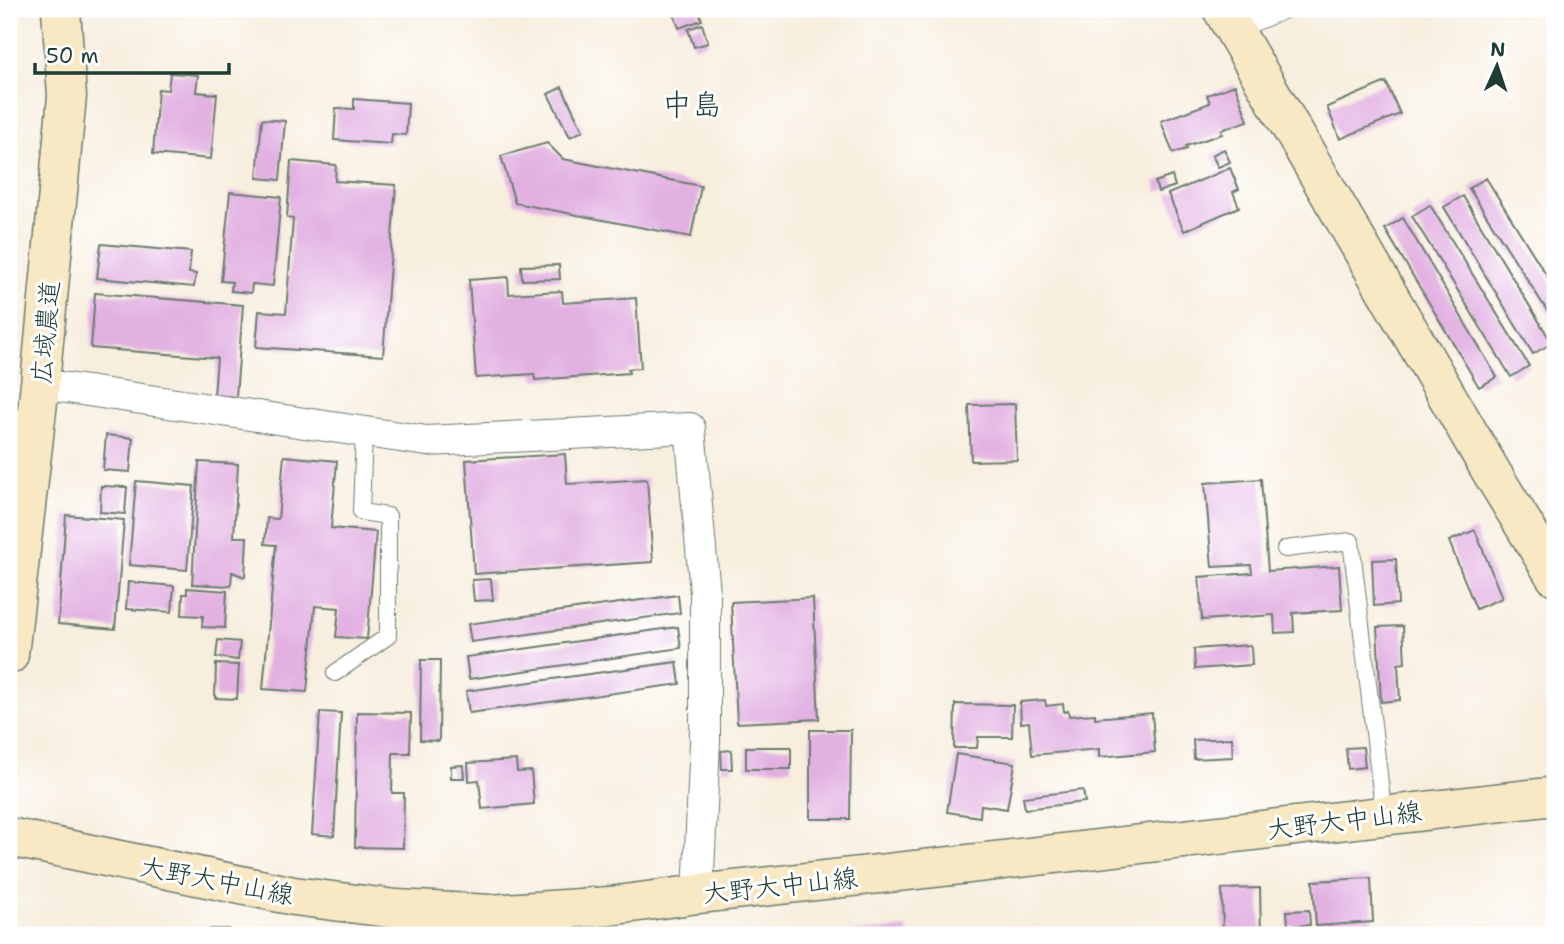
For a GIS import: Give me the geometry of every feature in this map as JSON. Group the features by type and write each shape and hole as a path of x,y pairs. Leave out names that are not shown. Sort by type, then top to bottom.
{"main road":[{"name":"広域農道","path":"9,654 40,384 67,96 61,9"},
{"path":"1228,20 1555,576"},
{"name":"大野大中山線","path":"9,837 294,896 396,909 490,914 610,906 1555,796"}],"street":[{"path":"40,384 427,441 690,428 705,593 705,742 698,894"}],"lane":[{"path":"1228,20 1288,9"},
{"path":"335,673 388,636 388,516 361,512 364,431"},
{"path":"1285,548 1351,541 1384,816"}],"building":[{"path":"672,9 698,9 702,20 679,28"},
{"path":"702,24 708,43 694,47 688,29"},
{"path":"170,73 198,75 196,92 217,94 211,159 153,154 158,89 168,90"},
{"path":"1386,82 1400,114 1340,139 1327,107"},
{"path":"1235,85 1248,121 1221,130 1222,134 1173,153 1161,121 1210,103 1207,95"},
{"path":"562,87 583,131 570,137 548,94"},
{"path":"354,99 408,103 406,135 392,134 391,144 334,140 336,108 354,109"},
{"path":"262,119 285,121 280,180 257,178"},
{"path":"547,143 563,159 701,186 691,237 515,203 501,156"},
{"path":"1224,149 1230,162 1218,167 1212,155"},
{"path":"291,161 336,165 335,181 396,185 383,356 256,347 259,311 286,313 293,219 287,218"},
{"path":"1230,168 1239,189 1233,192 1239,207 1184,231 1168,194"},
{"path":"1172,176 1175,186 1158,192 1155,182"},
{"path":"1486,178 1555,289 1555,323 1469,188"},
{"path":"230,192 281,197 273,286 252,284 251,293 231,291 232,282 221,281"},
{"path":"1463,196 1552,343 1533,354 1444,207"},
{"path":"1430,205 1529,366 1511,377 1412,216"},
{"path":"1403,218 1497,377 1479,387 1385,229"},
{"path":"101,244 191,252 189,273 196,274 194,287 97,278"},
{"path":"559,265 560,279 522,280 521,266"},
{"path":"508,277 509,294 562,291 563,303 636,298 641,368 628,369 629,373 535,380 534,374 476,378 469,280"},
{"path":"95,293 243,305 236,397 214,395 217,358 91,348"},
{"path":"1015,404 1017,460 971,461 969,405"},
{"path":"106,435 133,438 130,472 103,470"},
{"path":"565,454 567,484 647,479 653,562 474,574 466,460"},
{"path":"284,456 337,461 331,528 376,532 367,639 336,637 339,608 315,606 307,692 263,689 276,545 265,544 267,518 278,519"},
{"path":"199,462 238,464 234,537 247,537 245,577 232,572 231,586 192,584"},
{"path":"1261,479 1268,571 1339,566 1342,610 1293,613 1294,632 1275,633 1274,615 1202,620 1199,577 1252,573 1251,565 1212,567 1205,483"},
{"path":"136,481 194,486 187,570 129,565"},
{"path":"101,486 127,487 125,514 100,512"},
{"path":"66,515 124,520 115,629 58,624"},
{"path":"1475,530 1502,598 1476,609 1449,541"},
{"path":"1396,559 1398,604 1374,606 1372,560"},
{"path":"491,579 493,600 474,601 472,580"},
{"path":"128,582 174,586 172,612 126,609"},
{"path":"187,588 227,591 225,628 202,627 203,616 182,615 183,594 187,594"},
{"path":"678,595 680,613 471,642 468,624"},
{"path":"813,598 819,719 737,723 731,602"},
{"path":"1403,626 1405,663 1398,664 1400,700 1381,702 1377,627"},
{"path":"678,627 681,648 469,679 466,657"},
{"path":"218,640 240,642 238,660 216,657"},
{"path":"1251,645 1252,665 1195,669 1194,649"},
{"path":"421,660 440,660 439,741 420,740"},
{"path":"677,662 680,684 469,713 466,691"},
{"path":"216,664 239,665 237,699 215,698"},
{"path":"1045,700 1046,706 1063,704 1064,712 1068,711 1069,716 1095,714 1095,718 1152,713 1155,752 1099,757 1099,749 1032,755 1029,722 1021,723 1020,702"},
{"path":"955,704 1013,705 1012,737 978,737 977,748 954,748"},
{"path":"320,712 341,713 334,836 312,834"},
{"path":"357,712 411,713 410,753 393,753 392,793 404,793 403,848 355,847"},
{"path":"810,730 851,730 850,819 810,819"},
{"path":"1232,738 1233,757 1194,759 1193,740"},
{"path":"746,747 791,747 791,769 746,769"},
{"path":"1363,747 1365,767 1348,769 1346,748"},
{"path":"731,750 732,769 722,769 721,751"},
{"path":"956,754 1015,763 1007,809 981,805 980,817 947,812"},
{"path":"516,760 517,772 531,771 534,804 482,809 479,780 469,781 468,763"},
{"path":"463,765 464,778 451,778 451,766"},
{"path":"1083,790 1085,802 1025,809 1023,797"},
{"path":"1371,878 1373,922 1316,926 1313,881"},
{"path":"1260,888 1261,935 1223,935 1222,889"},
{"path":"1309,910 1310,925 1288,926 1287,911"},
{"path":"907,928 908,935 851,935 851,933"},
{"path":"142,929 143,935 95,935 95,932"},
{"path":"210,929 229,929 229,935 210,935"}],"district":[{"name":"中島","path":"692,104"}]}
